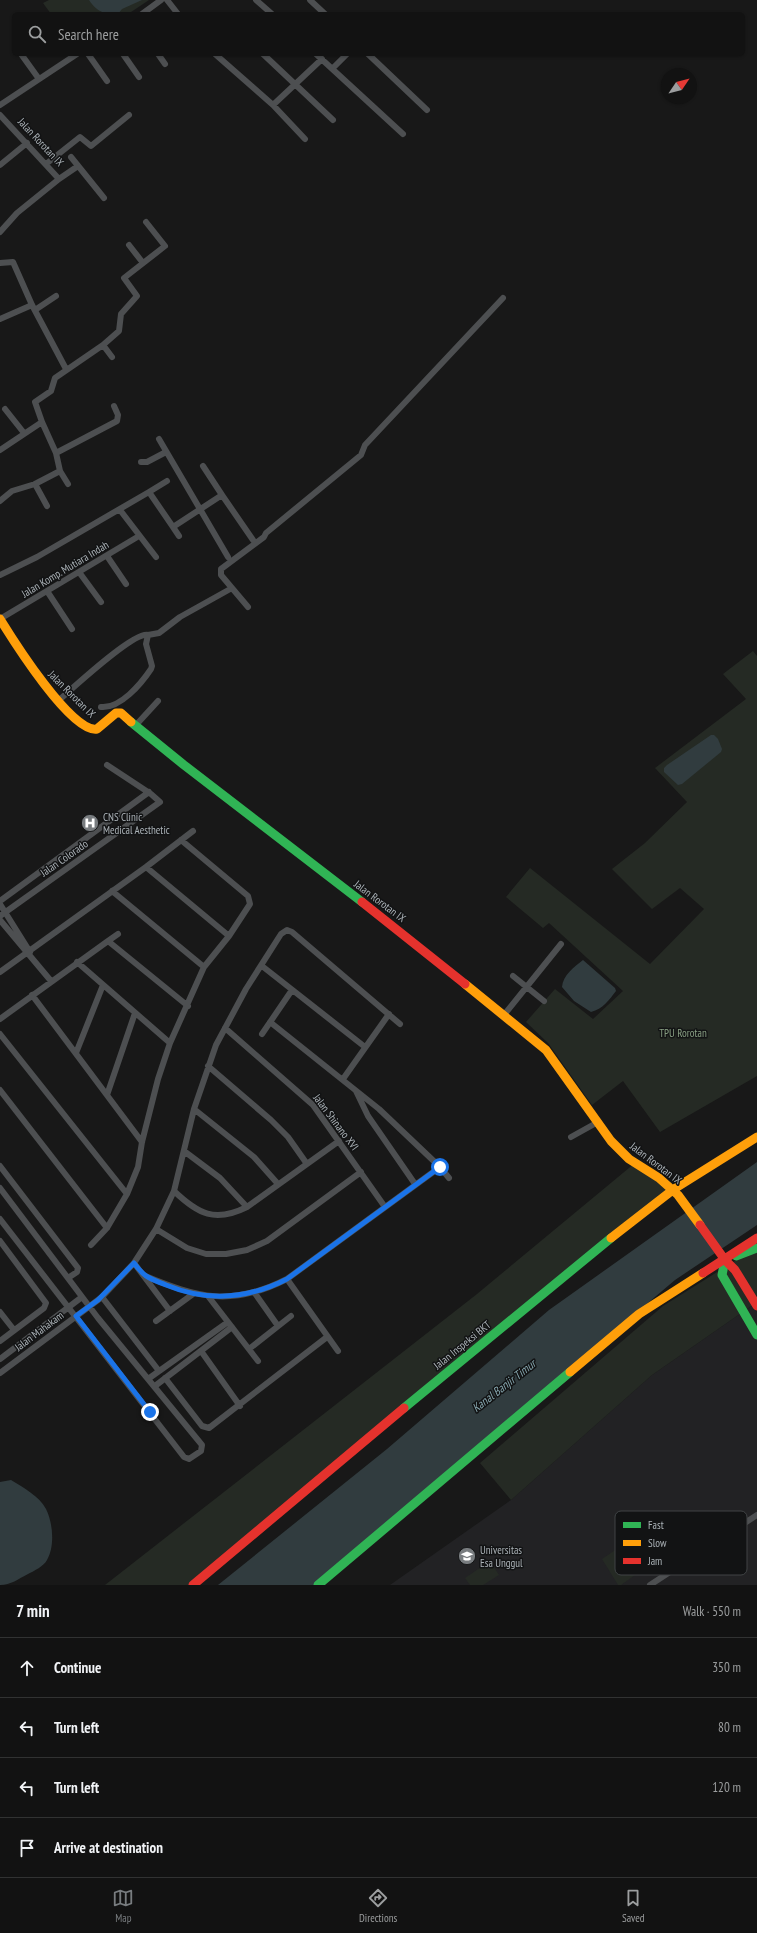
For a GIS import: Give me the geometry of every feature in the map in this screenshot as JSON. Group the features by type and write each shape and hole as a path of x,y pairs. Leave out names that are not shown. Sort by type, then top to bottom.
{"street":[{"path":"167,0 176,12"},
{"path":"257,0 270,12"},
{"path":"310,0 323,12"},
{"path":"145,12 160,1"},
{"path":"22,56 39,79"},
{"path":"0,105 73,56"},
{"path":"89,56 107,81"},
{"path":"124,56 139,77"},
{"path":"159,56 165,64"},
{"path":"217,56 273,105 305,139"},
{"path":"265,56 333,120"},
{"path":"318,56 403,134"},
{"path":"332,69 344,56"},
{"path":"370,56 427,110"},
{"path":"273,105 322,59"},
{"path":"46,164 80,137 91,146 129,115"},
{"name":"Jalan Rorotan IX","path":"0,232 16,213 59,179 2,119"},
{"path":"0,165 26,143"},
{"path":"71,157 104,198"},
{"path":"59,179 78,166"},
{"path":"68,484 60,471 56,453 42,422 36,401 51,391 54,379 66,369 103,345 119,331 121,314 137,296 124,278 165,246 146,222"},
{"path":"129,245 143,263"},
{"path":"0,263 12,262 66,369"},
{"path":"0,319 34,307 56,296"},
{"path":"248,607 220,573 221,568 264,537 266,533 361,455 365,445 503,298"},
{"path":"103,345 112,357"},
{"path":"56,453 117,421 118,415 114,406"},
{"path":"5,409 24,433"},
{"path":"0,450 42,422"},
{"path":"159,439 228,557"},
{"path":"140,462 147,462 166,452"},
{"path":"203,466 253,540"},
{"path":"0,501 12,491 35,484 60,471"},
{"path":"0,575 37,557 168,481"},
{"path":"35,484 47,506"},
{"path":"149,492 179,536"},
{"path":"173,527 222,495"},
{"path":"120,510 156,557"},
{"name":"Jalan Komp. Mutiara Indah","path":"0,619 139,536"},
{"path":"107,556 126,584"},
{"path":"79,572 100,602"},
{"path":"58,701 125,644 140,634 148,635 159,633 180,617 232,588"},
{"path":"47,591 72,629"},
{"name":"Jalan Rorotan IX","path":"0,619 19,651 58,701 90,729 100,729 116,713 119,712 136,724 196,774 395,927 546,1050 611,1140 624,1154 676,1192 725,1260 735,1270 757,1306"},
{"path":"101,707 111,706 121,702 152,668 146,644 148,635"},
{"path":"136,724 158,701"},
{"path":"107,765 149,792"},
{"name":"Jalan Colorado","path":"0,901 149,792 160,802 3,914"},
{"path":"0,972 30,954 194,831"},
{"path":"91,1245 107,1228 127,1194 138,1168 142,1142 158,1079 170,1043 188,1006 204,967 229,936 250,906 250,899 182,840"},
{"path":"146,867 229,936"},
{"path":"112,891 204,967"},
{"path":"0,904 3,914 50,981"},
{"path":"0,920 30,954"},
{"name":"Jalan Mahakam","path":"0,1373 102,1297 134,1263 156,1229 174,1191 194,1109 208,1066 225,1028 281,934 289,930 390,1014"},
{"path":"0,1019 50,981 118,934"},
{"path":"108,941 188,1006"},
{"path":"504,1015 561,944"},
{"path":"77,962 170,1043"},
{"path":"262,966 365,1047"},
{"path":"513,976 544,1001"},
{"path":"76,1053 103,985"},
{"path":"262,1034 292,990"},
{"path":"32,995 142,1142"},
{"path":"107,1095 136,1013"},
{"path":"343,1079 390,1014 400,1024"},
{"path":"270,1022 379,1109 440,1167 449,1178"},
{"name":"Jalan Shinano XVI","path":"225,1028 313,1105 385,1207"},
{"path":"0,1034 127,1194"},
{"path":"208,1066 288,1137 307,1164"},
{"path":"0,1090 107,1228"},
{"path":"355,1090 368,1116 415,1184"},
{"path":"194,1109 254,1157 278,1184"},
{"path":"571,1137 598,1122"},
{"name":"Jalan Inspeksi BKT","path":"193,1585 614,1235 757,1137"},
{"path":"174,1191 191,1207 205,1214 220,1216 237,1212 247,1207 339,1141"},
{"path":"184,1151 220,1178 247,1207"},
{"path":"0,1166 78,1268 77,1272 68,1278"},
{"path":"143,1275 194,1294 208,1296 230,1297 271,1287 287,1279 440,1167"},
{"path":"156,1229 187,1248 206,1254 226,1254 247,1250 267,1241 361,1172"},
{"path":"0,1188 82,1297 202,1446 201,1451 191,1459 184,1457 0,1219"},
{"path":"318,1585 639,1314 757,1238"},
{"path":"0,1241 46,1303 44,1308 0,1341"},
{"path":"725,1260 757,1248"},
{"path":"725,1260 722,1275 757,1335"},
{"path":"134,1263 170,1311"},
{"path":"287,1279 338,1351"},
{"path":"254,1292 278,1326"},
{"path":"156,1321 194,1294"},
{"path":"208,1296 258,1361"},
{"name":"Jalan Mahakam","path":"0,1359 82,1297"},
{"path":"102,1297 167,1376 202,1426 207,1428 240,1406 327,1337"},
{"path":"0,1312 14,1330"},
{"path":"248,1349 291,1316"},
{"path":"148,1379 228,1322"},
{"path":"154,1386 232,1327"},
{"path":"201,1351 240,1406"},
{"path":"747,1522 757,1515"},
{"path":"650,1585 665,1575"}],"shaded area":[{"path":"757,1302 757,1585 390,1585 511,1500 652,1375"}],"green space":[{"path":"49,0 149,0 131,12 50,12 43,3"},
{"name":"TPU Rorotan","path":"753,651 757,656 757,1076 660,1132 623,1081 592,1105 548,1043 526,1022 555,989 593,1019 623,991 549,923 543,928 506,897 530,868 650,964 704,909 680,888 652,909 612,869 645,843 687,802 655,768 746,699 723,674"},
{"path":"635,1163 674,1189 193,1585 105,1585 477,1294"},
{"path":"757,1247 757,1302 652,1375 511,1500 480,1463 663,1306"},
{"path":"615,1550 615,1575 635,1575 621,1585 618,1585 602,1559"},
{"path":"490,1561 499,1575 483,1585 470,1585 465,1578"}],"water":[{"path":"89,0 142,0 122,9 120,12 101,12"},
{"path":"711,735 714,735 718,739 722,749 721,752 682,784 678,785 664,772 664,768"},
{"path":"583,960 615,988 616,991 608,1001 595,1011 591,1012 574,1001 562,987 564,979 567,975"},
{"name":"Kanal Banjir Timur","path":"757,1162 757,1225 675,1280 315,1585 218,1585 387,1449 549,1310"},
{"path":"11,1480 31,1493 43,1504 52,1528 52,1541 50,1554 46,1562 36,1570 8,1584 0,1585 0,1482"}],"traffic: fast":[{"path":"131,722 184,765 362,902"},
{"path":"404,1408 611,1238"},
{"path":"736,1256 757,1248"},
{"path":"725,1260 722,1275 757,1335"},
{"path":"318,1585 570,1372"}],"traffic: slow":[{"path":"0,619 44,684 73,717 86,727 97,729 116,713 121,713 131,722"},
{"path":"465,984 546,1050 611,1141 629,1159 659,1178 678,1195 700,1225"},
{"path":"611,1238 674,1189 757,1137"},
{"path":"570,1372 639,1314 703,1273"}],"traffic: jam":[{"path":"362,902 465,984"},
{"path":"700,1225 725,1260 735,1270 757,1306"},
{"path":"703,1273 757,1238"},
{"path":"193,1585 404,1408"}],"place":[{"name":"CNS Clinic Medical Aesthetic","path":"90,823"},
{"name":"Universitas Esa Unggul","path":"467,1556"}],"route":[{"path":"150,1412 76,1316 102,1297 134,1263 143,1275 173,1288 194,1294 230,1297 271,1287 287,1279 440,1167"}]}
